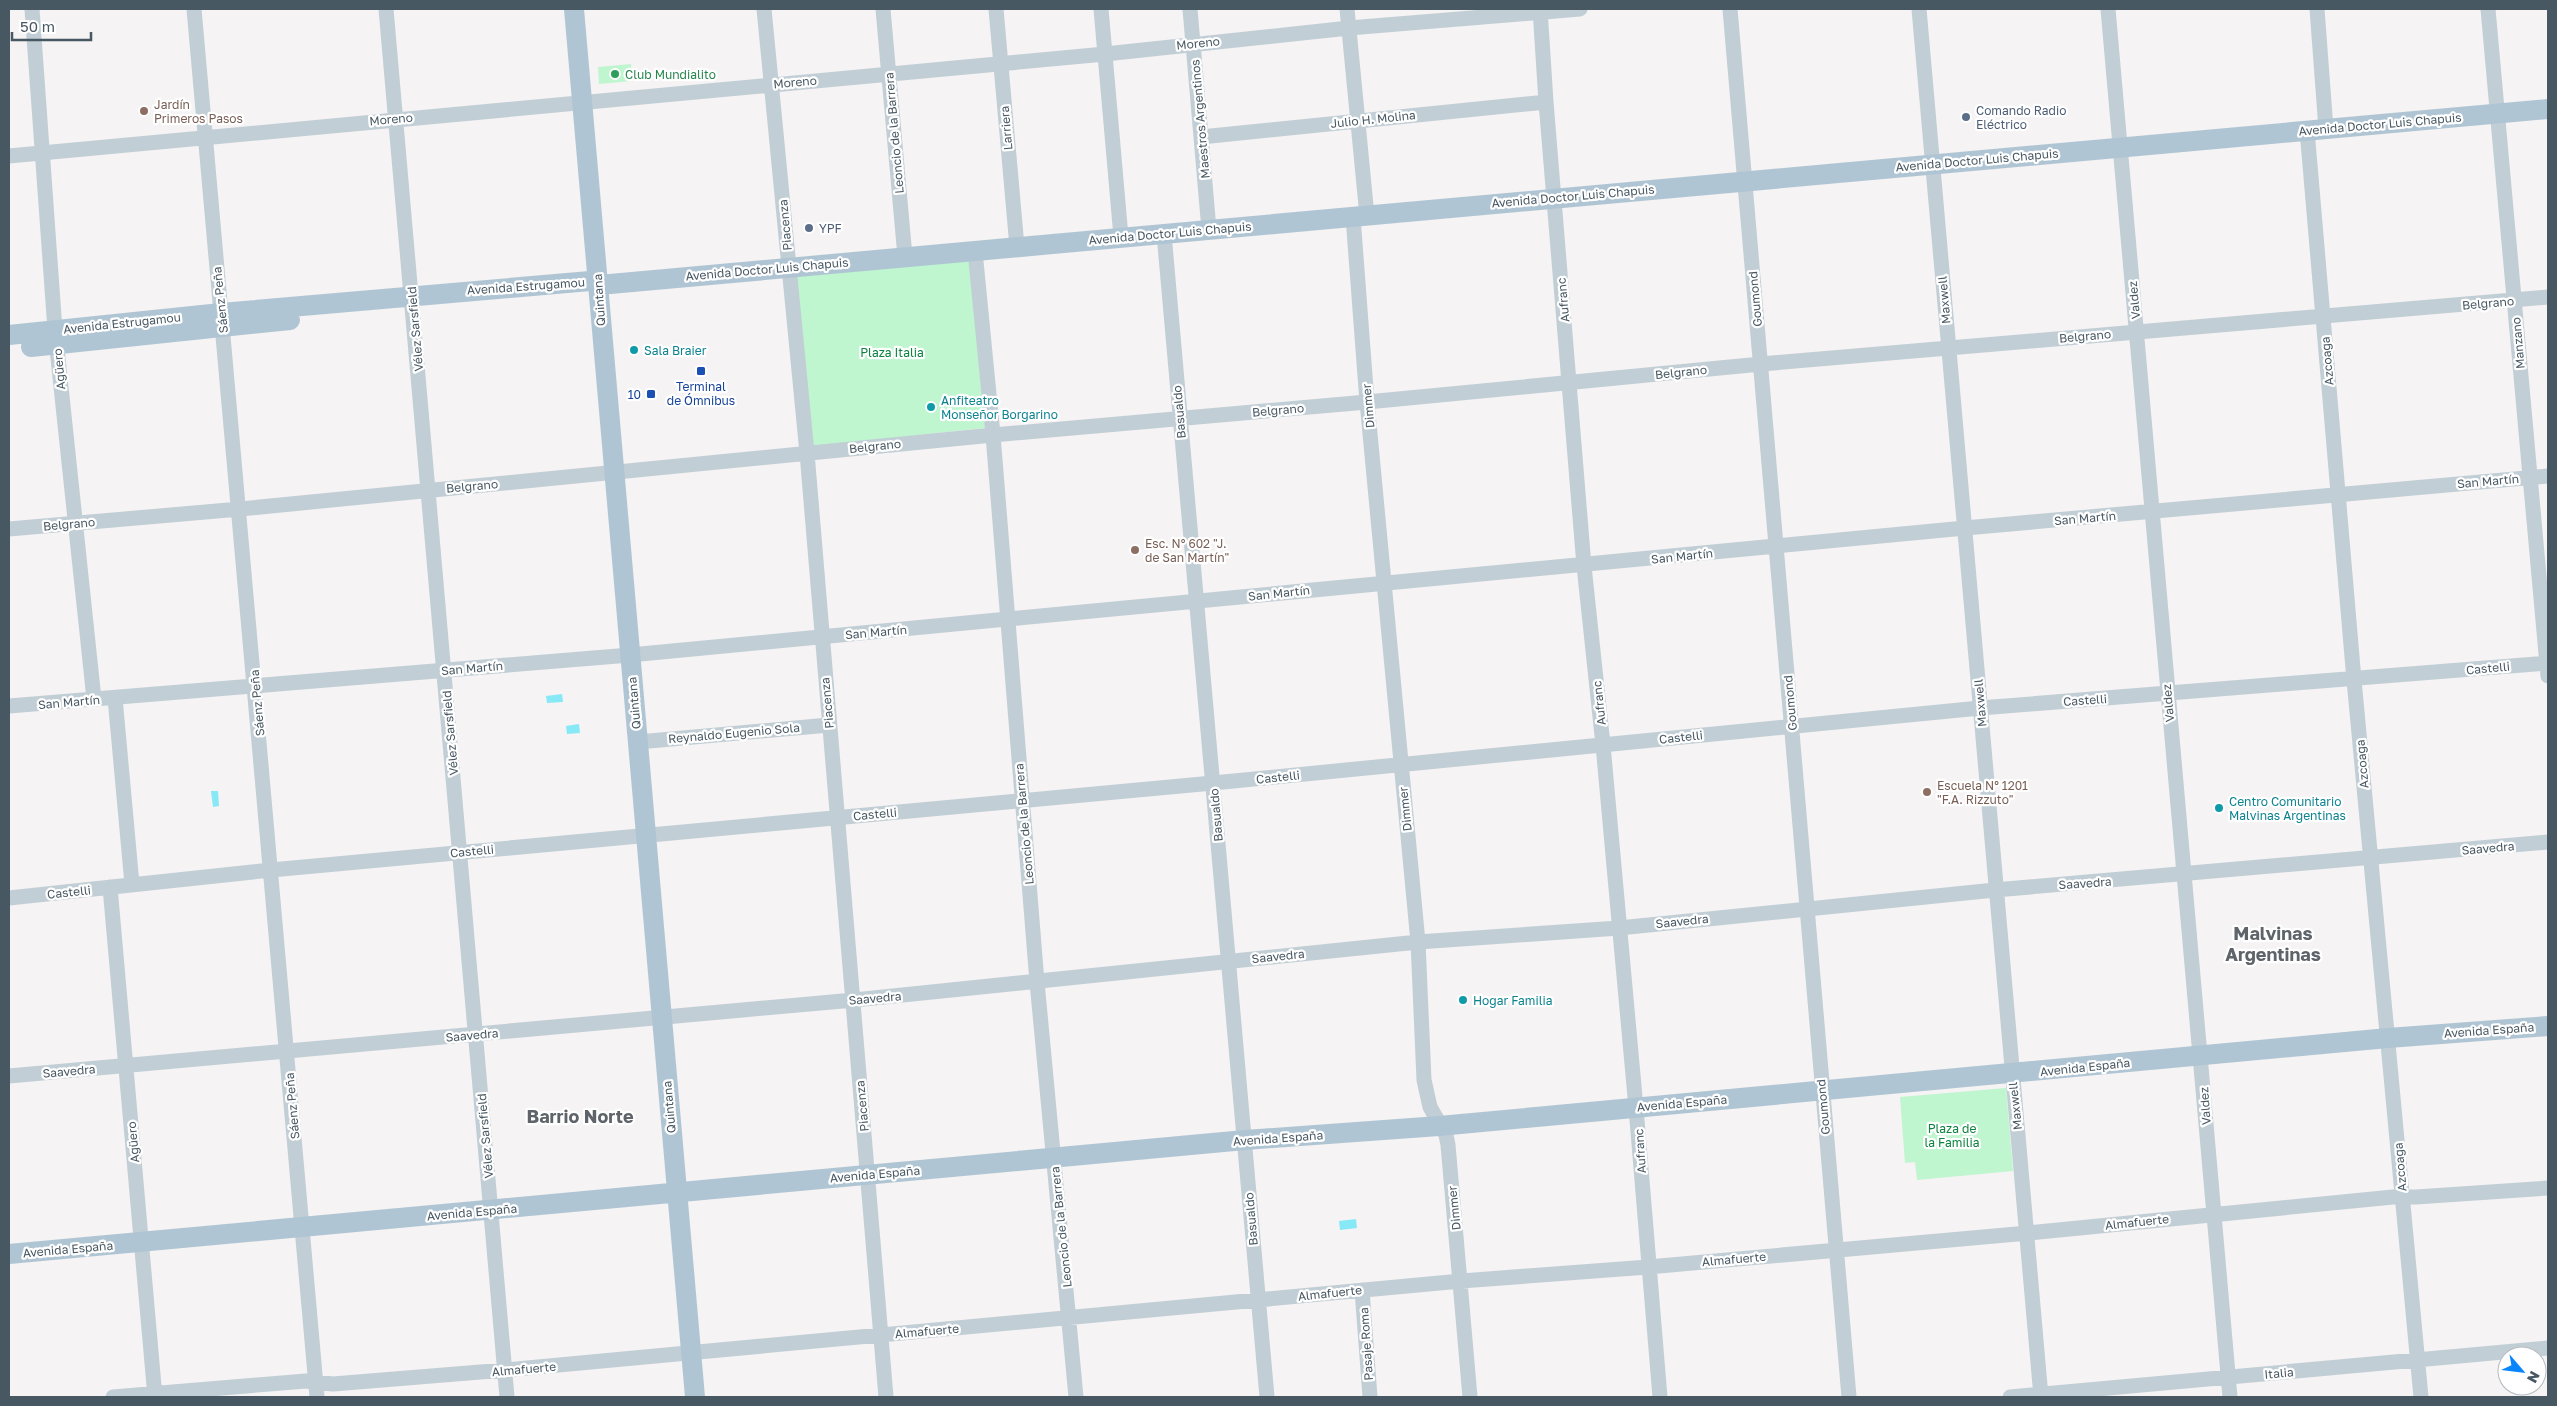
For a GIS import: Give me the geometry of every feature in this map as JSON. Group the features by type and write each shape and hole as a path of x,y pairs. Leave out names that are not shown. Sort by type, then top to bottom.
{"main road":[{"name":"Quintana","path":"574,9 695,1397"},
{"name":"Avenida Doctor Luis Chapuis","path":"599,285 2548,109"},
{"name":"Avenida Estrugamou","path":"9,335 56,337 413,301 590,292 599,285"},
{"name":"Avenida Estrugamou","path":"9,349 56,337"},
{"name":"Avenida España","path":"9,1254 1244,1140 1439,1126 2388,1038 2548,1026"}],"street":[{"name":"Agüero","path":"32,9 56,337 74,523 94,699"},
{"name":"Sáenz Peña","path":"194,9 240,509 317,1397"},
{"name":"Vélez Sarsfield","path":"386,9 508,1397"},
{"name":"Piacenza","path":"764,9 807,453 886,1397"},
{"name":"Leoncio de la Barrera","path":"883,9 906,257"},
{"name":"Larriera","path":"996,9 1017,247"},
{"path":"1101,9 1121,238"},
{"name":"Maestros Argentinos","path":"1190,9 1209,230"},
{"name":"Dimmer","path":"1347,9 1357,120 1367,402 1386,582 1418,942 1424,1080 1430,1107 1439,1126 1446,1135 1448,1145 1470,1397"},
{"name":"Moreno","path":"9,156 1105,54 1194,43 1349,28 1580,9"},
{"name":"Goumond","path":"1730,9 1849,1397"},
{"name":"Maxwell","path":"1919,9 2041,1396"},
{"name":"Valdez","path":"2108,9 2230,1397"},
{"name":"Azcoaga","path":"2317,9 2316,130 2323,317 2354,680 2421,1397"},
{"name":"Manzano","path":"2488,9 2548,667"},
{"name":"Aufranc","path":"1541,11 1546,102 1584,566 1620,928 1660,1397"},
{"name":"Julio H. Molina","path":"1201,137 1546,102"},
{"name":"Basualdo","path":"1164,234 1267,1397"},
{"name":"Leoncio de la Barrera","path":"975,251 993,435 1006,620 1037,982 1076,1397"},
{"name":"Belgrano","path":"9,529 240,509 993,435 1367,402 1761,364 2548,297"},
{"name":"San Martín","path":"9,706 630,655 1197,602 1386,582 1584,566 1965,528 2548,476"},
{"name":"Castelli","path":"9,898 271,870 1213,783 1980,708 2548,667"},
{"path":"115,698 132,884"},
{"name":"Reynaldo Eugenio Sola","path":"638,742 829,725"},
{"name":"Saavedra","path":"9,1076 854,1000 1418,942 1620,928 1995,890 2371,859 2548,842"},
{"name":"Agüero","path":"110,887 155,1395"},
{"name":"Almafuerte","path":"113,1397 315,1381 333,1384 505,1370 1362,1290 1648,1267 2403,1197 2548,1188"},
{"name":"Pasaje Roma","path":"1362,1290 1370,1397"},
{"name":"Italia","path":"2010,1397 2041,1396 2548,1348"}],"green space":[{"name":"Club Mundialito","path":"631,64 632,81 599,84 598,67"},
{"name":"Plaza Italia","path":"969,260 985,428 813,446 796,275"},
{"name":"Plaza de la Familia","path":"2006,1088 2013,1171 1917,1180 1915,1162 1905,1163 1900,1097"}],"water":[{"path":"562,694 563,702 547,703 546,696"},
{"path":"579,724 580,733 567,734 566,726"},
{"path":"211,791 218,791 219,806 213,807"},
{"path":"1356,1219 1357,1228 1340,1230 1339,1221"}],"place":[{"name":"Club Mundialito","path":"615,74"},
{"name":"Jardín Primeros Pasos","path":"144,111"},
{"name":"Comando Radio Eléctrico","path":"1966,117"},
{"name":"YPF","path":"809,228"},
{"name":"Sala Braier","path":"634,350"},
{"name":"Terminal de Ómnibus","path":"701,371"},
{"name":"10","path":"651,394"},
{"name":"Anfiteatro Monseñor Borgarino","path":"931,407"},
{"name":"Esc. N° 602 \"J. de San Martín\"","path":"1135,550"},
{"name":"Escuela N° 1201 \"F.A. Rizzuto\"","path":"1927,792"},
{"name":"Centro Comunitario Malvinas Argentinas","path":"2219,808"},
{"name":"Hogar Familia","path":"1463,1000"}],"district":[{"name":"Malvinas Argentinas","path":"2273,943"},
{"name":"Barrio Norte","path":"580,1116"}]}
